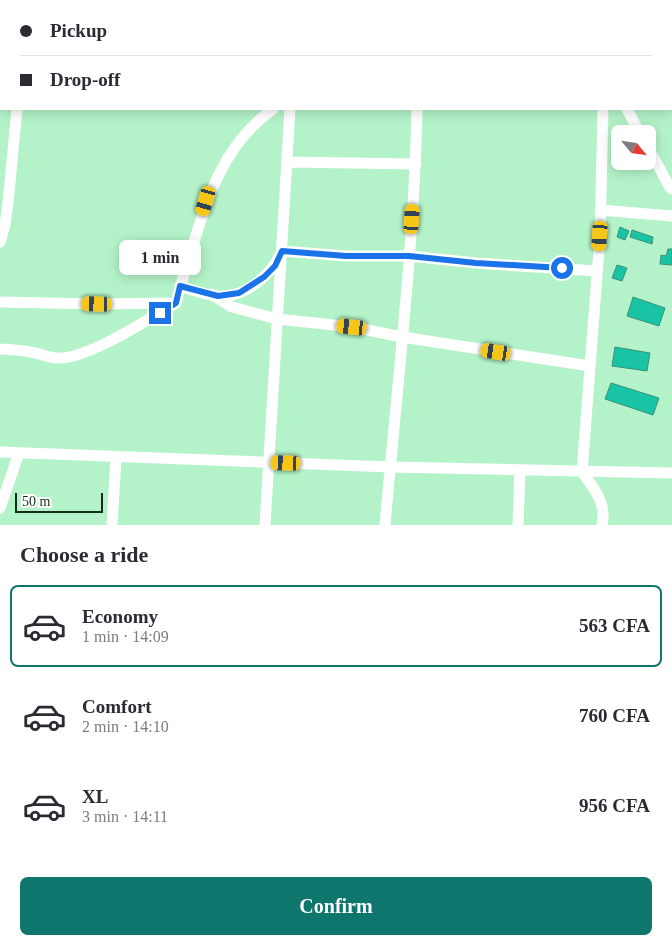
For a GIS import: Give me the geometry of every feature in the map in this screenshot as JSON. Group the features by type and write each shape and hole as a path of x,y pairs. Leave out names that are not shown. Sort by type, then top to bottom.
{"street":[{"path":"0,242 8,203 17,110"},
{"path":"0,349 26,351 59,359 72,356 85,352 127,332 176,303 206,201 218,174 232,151 268,110"},
{"path":"265,525 290,110"},
{"path":"384,525 409,256 416,164 417,110"},
{"path":"602,525 604,508 598,493 582,472 597,270 603,110"},
{"path":"628,110 635,125"},
{"path":"288,162 416,164"},
{"path":"656,162 672,189"},
{"path":"600,210 672,216"},
{"path":"282,251 346,256 409,256 476,263 597,270"},
{"path":"180,286 218,296 233,294 255,284 264,277 275,266 282,251"},
{"path":"211,294 232,307 277,319 352,327 402,337 590,366"},
{"path":"0,302 176,303"},
{"path":"0,452 390,467 672,473"},
{"path":"0,508 19,453"},
{"path":"112,525 116,457"},
{"path":"518,525 520,470"}],"building":[{"path":"620,227 629,231 625,240 617,237"},
{"path":"632,230 653,237 652,244 630,237"},
{"path":"668,249 672,249 672,265 660,264 661,255 666,256"},
{"path":"617,265 627,268 622,281 612,278"},
{"path":"633,297 665,308 659,326 627,316"},
{"path":"615,347 650,353 647,371 612,366"},
{"path":"611,383 659,398 653,415 605,399"}],"route":[{"path":"160,313 176,303 180,286 218,296 239,293 264,277 275,266 282,251 346,256 409,256 476,263 562,268"}]}
